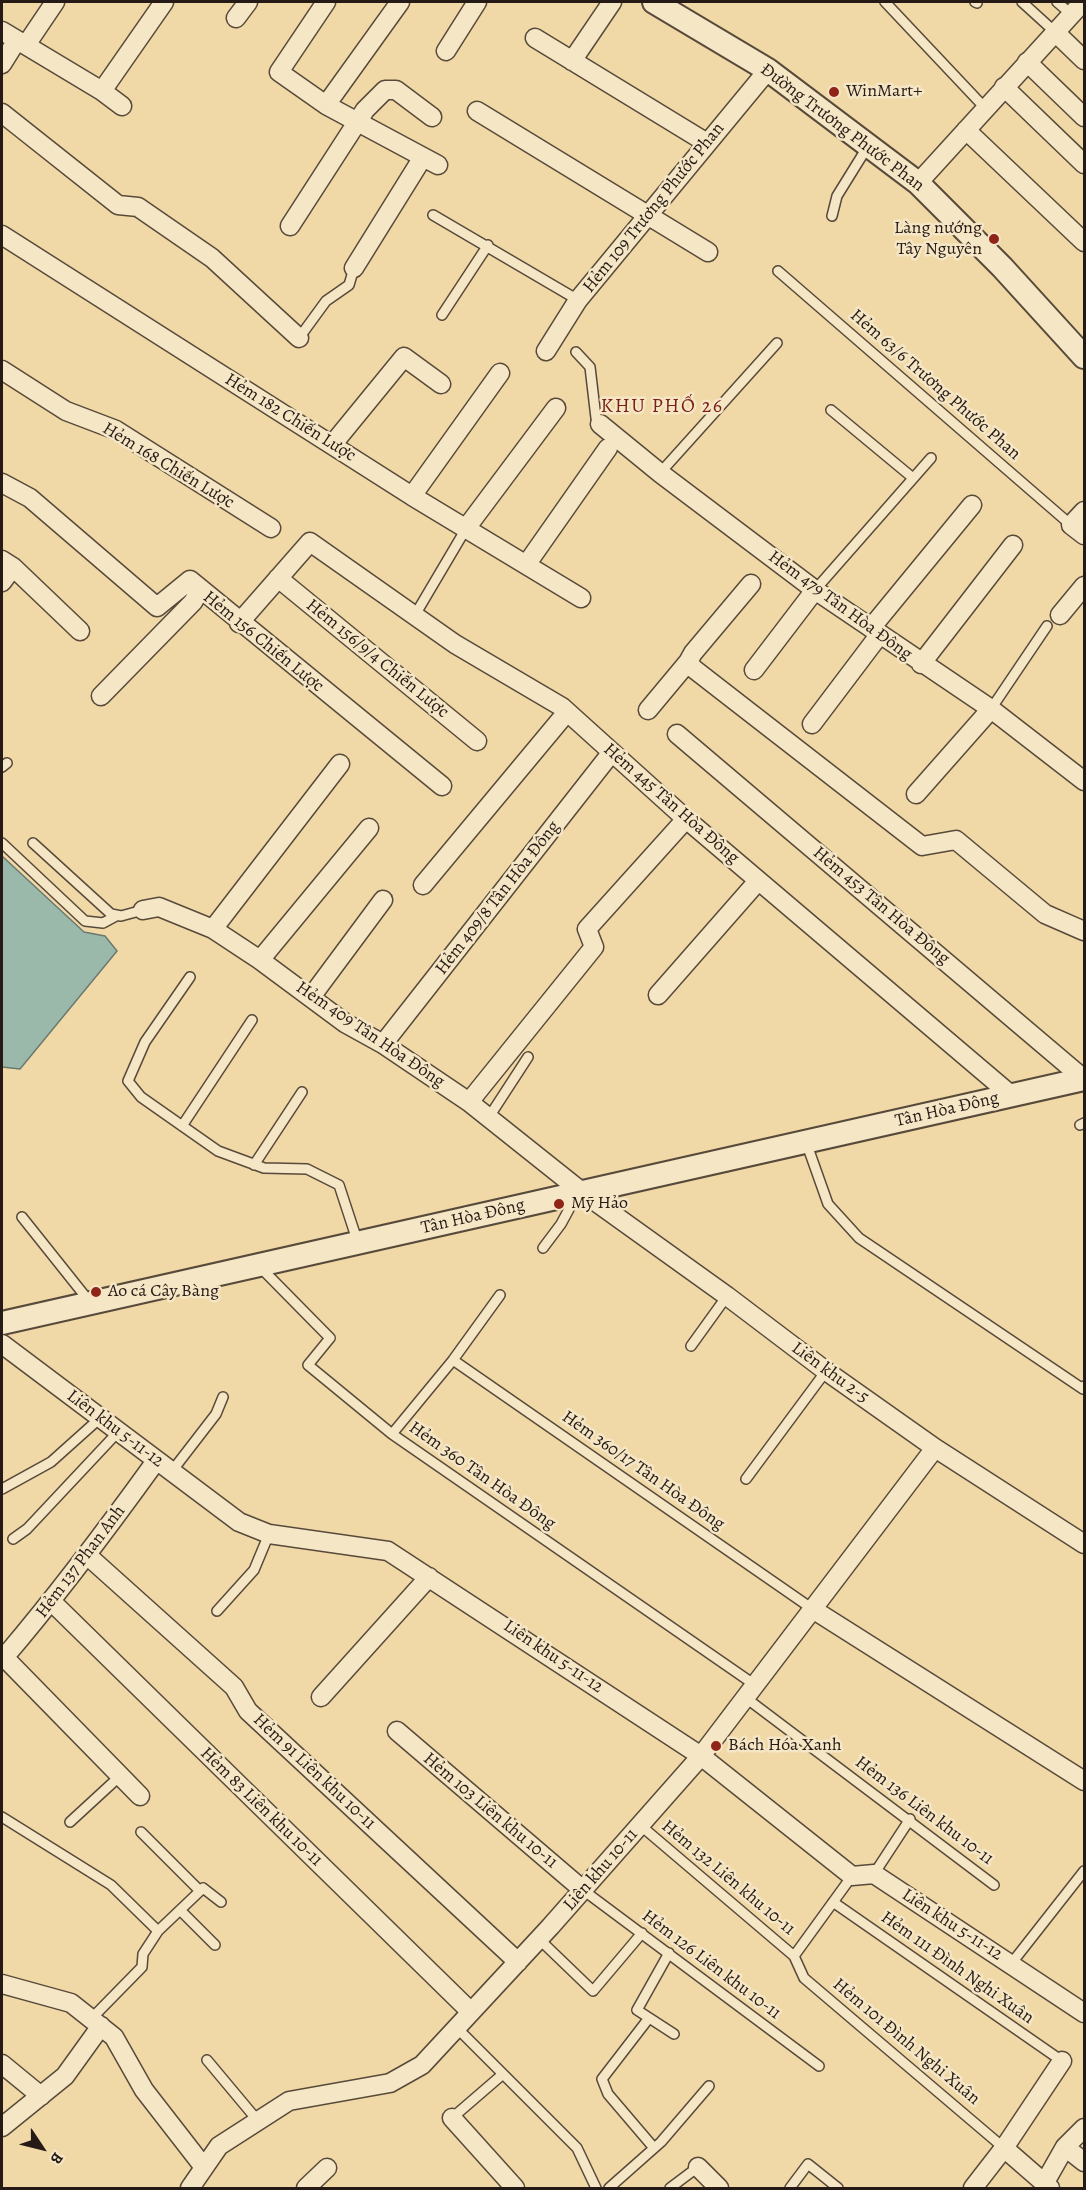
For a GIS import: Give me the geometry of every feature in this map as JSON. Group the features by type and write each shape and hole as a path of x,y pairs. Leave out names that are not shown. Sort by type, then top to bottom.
{"street":[{"path":"2,64 15,39 55,2"},
{"path":"102,91 164,2"},
{"path":"236,18 248,2"},
{"path":"326,2 279,72 326,105 431,161 354,268"},
{"path":"326,105 400,2"},
{"path":"446,51 477,2"},
{"path":"572,61 612,2"},
{"name":"Đường Trương Phước Phan","path":"660,3 768,70 918,183 1002,267 1084,357"},
{"path":"918,183 1080,6"},
{"path":"1055,32 1084,60"},
{"path":"535,38 707,143"},
{"path":"15,39 102,91 122,106"},
{"path":"1027,62 1084,117"},
{"name":"Hẻm 109 Trương Phước Phan","path":"546,351 578,300 768,70"},
{"path":"1004,87 1084,164"},
{"path":"290,226 365,110 385,90 396,90 432,117"},
{"path":"477,111 708,252"},
{"path":"2,113 118,205 138,207 212,258 299,338"},
{"path":"966,130 1084,242"},
{"name":"Hẻm 182 Chiến Lược","path":"2,235 412,496 467,527 581,598"},
{"path":"332,445 404,357 441,384"},
{"name":"Hẻm 168 Chiến Lược","path":"2,370 66,411 116,430 271,528"},
{"path":"412,496 501,374"},
{"path":"467,527 556,408"},
{"name":"Hẻm 479 Tân Hòa Đông","path":"600,424 660,473 814,590 991,709 1084,779"},
{"path":"526,565 608,448"},
{"name":"Hẻm 156 Chiến Lược","path":"2,483 30,498 157,607 190,580 239,623 442,786"},
{"path":"812,724 875,631 972,505"},
{"path":"1078,530 1084,511"},
{"name":"Hẻm 445 Tân Hòa Đông","path":"278,578 310,542 455,644 567,712 686,819 1011,1095"},
{"path":"921,664 1013,545"},
{"path":"2,582 7,564 80,632"},
{"path":"239,623 278,578"},
{"name":"Hẻm 156/9/4 Chiến Lược","path":"278,578 477,741"},
{"path":"648,710 751,584"},
{"path":"101,696 193,602 200,590"},
{"path":"754,670 814,590"},
{"path":"1053,621 1081,596"},
{"path":"688,662 922,846 956,840 1046,914 1084,931"},
{"path":"916,794 991,709"},
{"path":"423,885 567,712"},
{"name":"Hẻm 453 Tân Hòa Đông","path":"677,735 1084,1079"},
{"name":"Hẻm 409/8 Tân Hòa Đông","path":"383,1044 612,752"},
{"path":"213,929 340,764"},
{"path":"469,1102 594,946 587,929 686,819"},
{"path":"260,960 369,828"},
{"path":"658,995 758,881"},
{"path":"311,997 383,900"},
{"name":"Hẻm 409 Tân Hòa Đông","path":"143,910 159,908 213,929 260,960 345,1023 383,1044 469,1102 580,1192"},
{"name":"Tân Hòa Đông","path":"2,1323 1084,1079"},
{"name":"Liên khu 2-5","path":"580,1192 728,1296 826,1371 935,1448 1084,1544"},
{"name":"Liên khu 5-11-12","path":"2,1344 239,1522 270,1534 388,1551 429,1576 701,1756 852,1876"},
{"name":"Liên khu 10-11","path":"190,2188 203,2166 219,2146 289,2101 390,2083 422,2065 539,1939 701,1756 935,1448"},
{"name":"Hẻm 137 Phan Anh","path":"3,1659 88,1556 156,1461"},
{"name":"Hẻm 91 Liên khu 10-11","path":"88,1556 234,1687 248,1711 518,1962"},
{"path":"321,1697 429,1576"},
{"name":"Hẻm 83 Liên khu 10-11","path":"52,1602 471,2012"},
{"path":"814,1610 1084,1781"},
{"path":"3,1659 140,1796"},
{"name":"Hẻm 103 Liên khu 10-11","path":"397,1731 583,1890"},
{"path":"852,1876 874,1874"},
{"name":"Liên khu 5-11-12","path":"874,1874 1084,2013"},
{"path":"2,1984 71,2003 114,2037 144,2090 203,2166"},
{"path":"2,2127 65,2076 97,2022"},
{"path":"973,2188 1004,2148 1062,2061"},
{"path":"2,2064 42,2096"},
{"path":"452,2118 515,2188"},
{"path":"1004,2148 1047,2186 1065,2147 1084,2128"},
{"path":"1065,2147 1084,2162"},
{"path":"698,2167 718,2188"},
{"path":"306,2188 327,2168"}],"lane":[{"path":"885,2 985,108"},
{"path":"1022,2 1055,32"},
{"path":"1057,2 1080,6"},
{"path":"831,216 837,196 868,146"},
{"path":"433,215 488,245 578,300"},
{"path":"442,315 488,245"},
{"path":"299,338 326,301 349,285 354,268"},
{"name":"Hẻm 63/6 Trương Phước Phan","path":"778,271 1078,530"},
{"path":"660,473 777,343"},
{"path":"576,352 590,367 596,418 600,424"},
{"path":"831,410 914,478"},
{"path":"814,590 931,458"},
{"path":"415,615 467,527"},
{"path":"991,709 1053,621"},
{"path":"2,843 85,921 103,923 116,916 143,910"},
{"path":"33,843 116,916"},
{"path":"190,977 145,1042 128,1081 141,1097 218,1151 264,1168 307,1169 339,1185 358,1243"},
{"path":"182,1126 252,1020"},
{"path":"489,1117 528,1057"},
{"path":"254,1165 302,1092"},
{"path":"806,1142 828,1204 859,1238 1083,1389 1084,1386"},
{"path":"543,1248 580,1192"},
{"path":"22,1217 90,1303"},
{"name":"Hẻm 360 Tân Hòa Đông","path":"258,1265 330,1338 308,1365 392,1434 751,1692"},
{"path":"392,1434 453,1360 500,1295"},
{"path":"691,1346 728,1296"},
{"name":"Hẻm 360/17 Tân Hòa Đông","path":"453,1360 814,1610"},
{"path":"746,1479 826,1371"},
{"path":"172,1471 216,1414 223,1396"},
{"path":"2,1488 51,1462 99,1419"},
{"path":"13,1539 27,1529 118,1432"},
{"path":"217,1611 254,1570 270,1534"},
{"name":"Hẻm 136 Liên khu 10-11","path":"751,1692 994,1885"},
{"path":"70,1822 120,1776"},
{"path":"2,1817 111,1886 158,1931"},
{"path":"874,1874 910,1819"},
{"name":"Hẻm 132 Liên khu 10-11","path":"640,1825 794,1956"},
{"path":"141,1832 200,1891"},
{"path":"1011,1964 1084,1871"},
{"path":"794,1956 852,1876"},
{"path":"97,2022 142,1967 142,1953 158,1931 203,1888 221,1902"},
{"name":"Hẻm 126 Liên khu 10-11","path":"583,1890 819,2066"},
{"name":"Hẻm 111 Đình Nghi Xuân","path":"833,1902 1062,2061"},
{"path":"180,1910 214,1945"},
{"path":"539,1939 593,1991 642,1933"},
{"path":"669,1953 637,2010 674,2034"},
{"name":"Hẻm 101 Đình Nghi Xuân","path":"794,1956 804,1978 1004,2148"},
{"path":"649,2018 602,2079 608,2094 654,2148"},
{"path":"457,2028 577,2148 596,2188"},
{"path":"207,2060 258,2121"},
{"path":"452,2118 503,2074"},
{"path":"609,2188 654,2148 709,2086"},
{"path":"790,2188 808,2164 838,2188"},
{"path":"670,2188 698,2167"}],"shaded area":[{"path":"2,856 84,932 105,936 117,951 20,1069 2,1067"}],"place":[{"name":"WinMart+","path":"834,92"},
{"name":"Làng nướng Tây Nguyên","path":"994,239"},
{"name":"Mỹ Hảo","path":"559,1204"},
{"name":"Ao cá Cây Bàng","path":"96,1292"},
{"name":"Bách Hóa Xanh","path":"716,1746"}],"district":[{"name":"KHU PHỐ 26","path":"662,407"}]}
